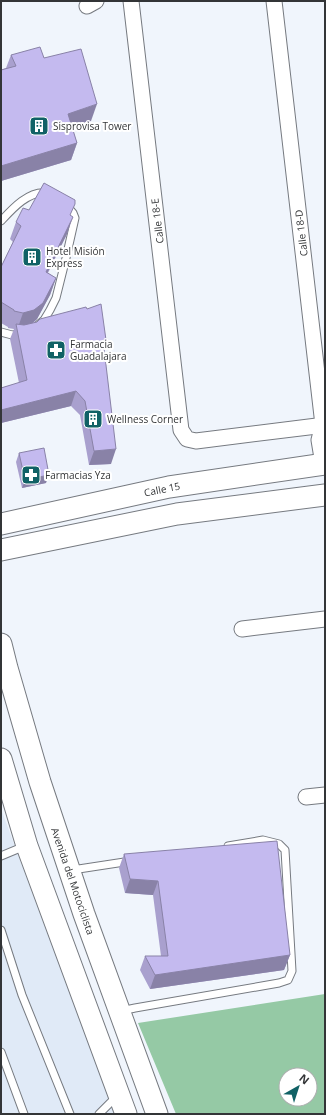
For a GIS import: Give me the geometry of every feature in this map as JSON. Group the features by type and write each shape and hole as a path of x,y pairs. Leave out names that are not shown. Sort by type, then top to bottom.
{"street":[{"name":"Calle 18-E","path":"131,1 181,430 187,439 196,441 324,425"},
{"name":"Calle 18-D","path":"274,1 324,425 319,440 324,464"},
{"name":"Calle 15","path":"1,524 169,487 324,464"},
{"path":"1,550 176,514 325,495"},
{"path":"242,629 325,619"},
{"name":"Avenida del Motociclista","path":"1,644 40,782 69,870 157,1114"},
{"path":"1,758 27,846 126,1114"},
{"path":"306,797 325,795"}],"lane":[{"path":"1,221 31,195 43,193 52,194"},
{"path":"1,332 12,335 29,332 44,320 56,298 75,218 70,209 62,201"},
{"path":"119,1011 279,983 288,980 292,972 285,850 279,844 263,840 224,846"},
{"path":"1,856 27,846"},
{"path":"69,870 138,860"},
{"path":"1,930 22,995 70,1114"},
{"path":"1,1052 24,1114"},
{"path":"98,1114 119,1095"}],"shaded area":[{"path":"1,809 115,1114 1,1114"}],"green space":[{"path":"325,994 325,1114 176,1114 138,1023"}],"building":[{"name":"Sisprovisa Tower","path":"40,47 44,58 81,49 97,104 68,114 77,143 1,166 1,70 16,66 11,55"},
{"name":"Hotel Misión Express","path":"44,183 75,200 75,204 70,215 73,217 46,272 56,278 43,303 34,310 23,313 14,311 1,302 1,267 21,226 16,222 23,208 29,210"},
{"path":"101,304 106,340 103,340 116,449 94,451 85,401 76,391 1,410 1,388 27,380 16,324 24,325 37,322 40,319 86,307 87,309"},
{"path":"44,448 49,475 25,480 19,453"},
{"path":"277,841 290,955 155,975 145,956 168,956 158,881 130,879 124,854"}],"place":[{"name":"Sisprovisa Tower","path":"39,126"},
{"name":"Hotel Misión Express","path":"32,257"},
{"name":"Farmacia Guadalajara","path":"56,350"},
{"name":"Wellness Corner","path":"93,419"},
{"name":"Farmacias Yza","path":"31,475"}]}
